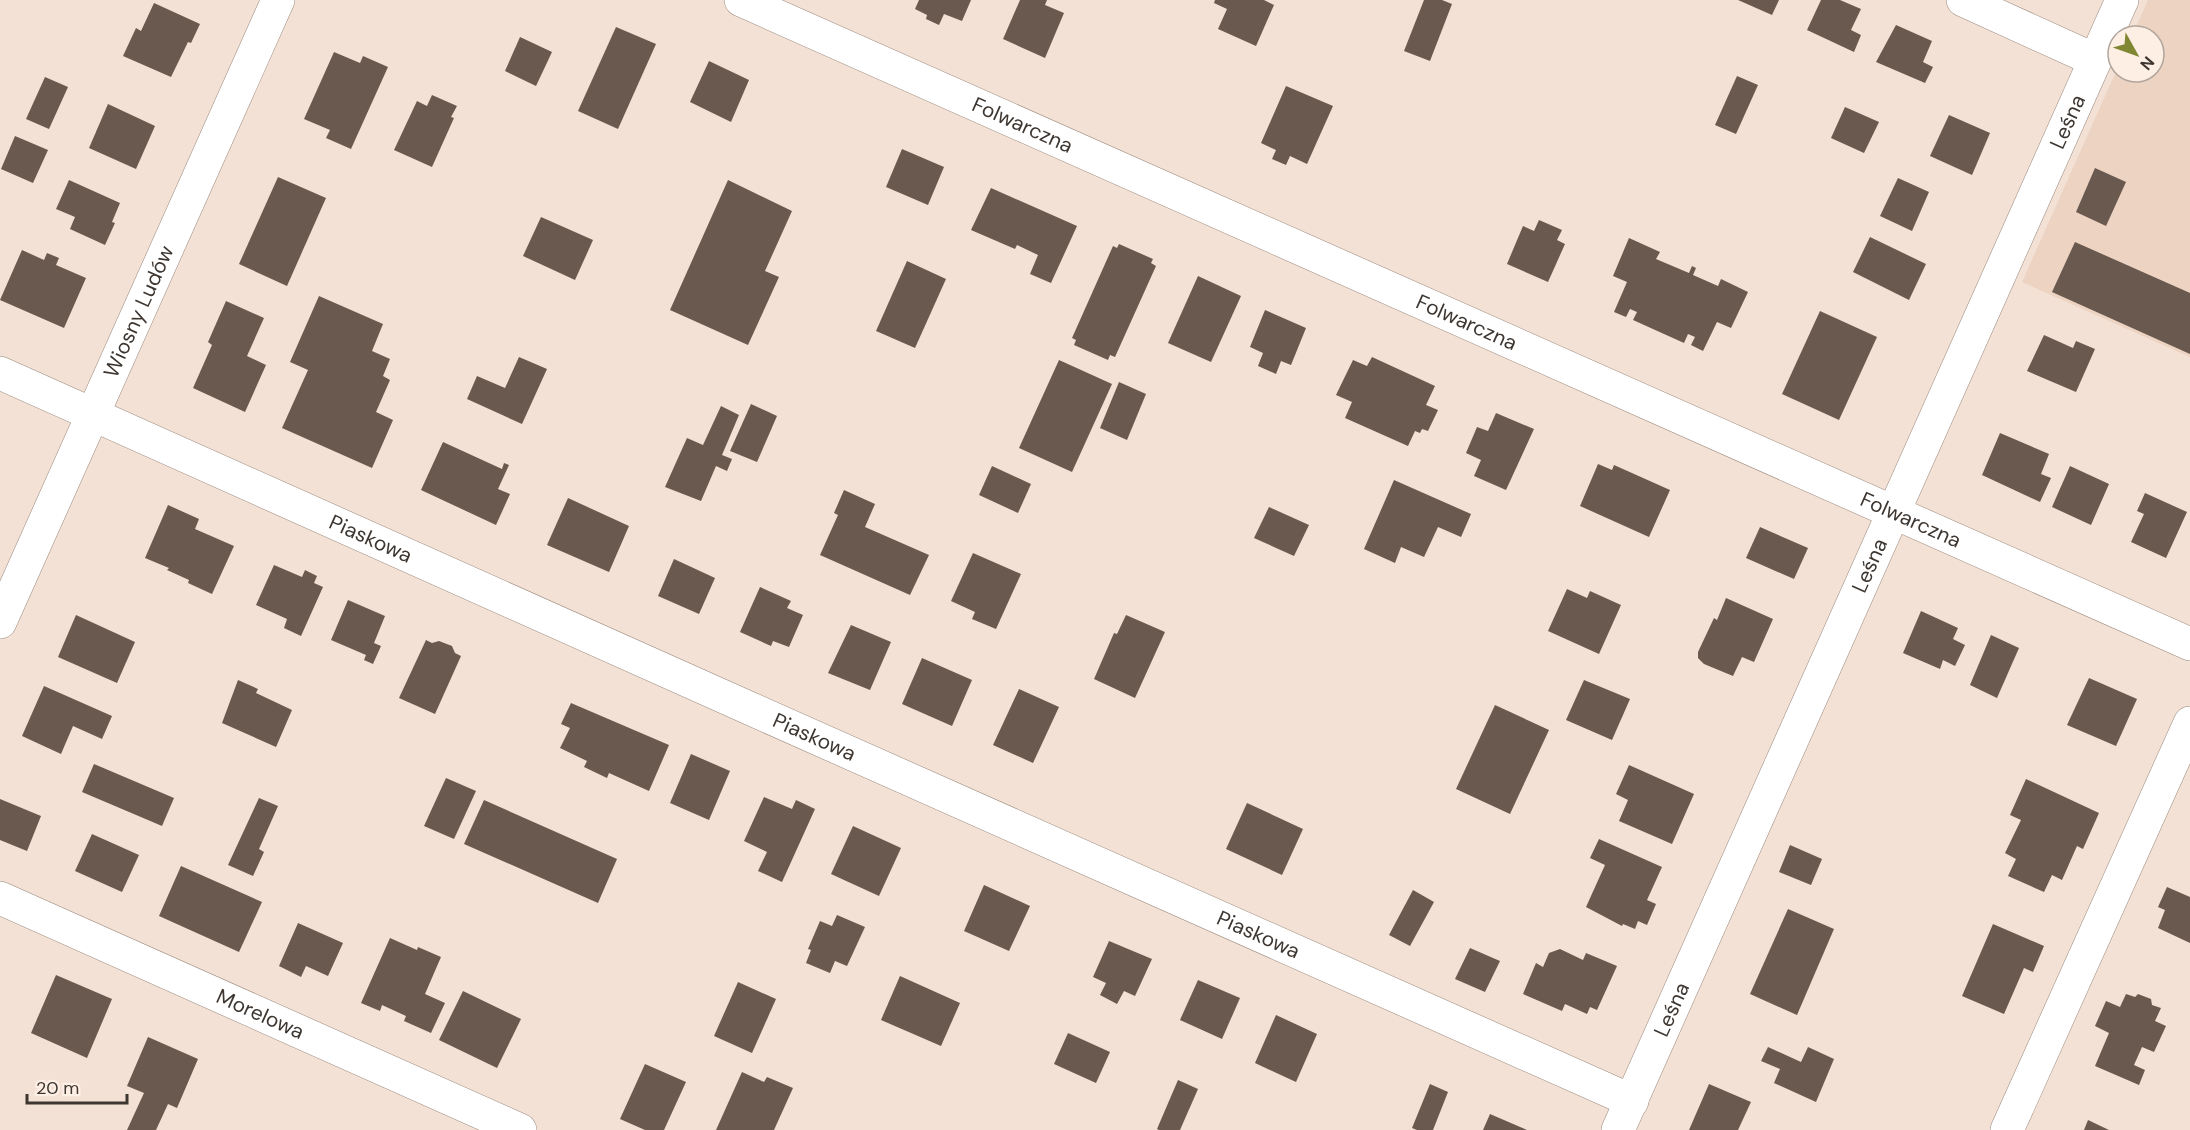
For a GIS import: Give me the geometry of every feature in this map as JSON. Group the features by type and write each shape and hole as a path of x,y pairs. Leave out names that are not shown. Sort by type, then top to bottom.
{"street":[{"name":"Wiosny Ludów","path":"0,622 278,0"},
{"name":"Folwarczna","path":"741,0 2190,644"},
{"path":"1963,0 2095,60"},
{"name":"Leśna","path":"1618,1130 2122,0"},
{"name":"Piaskowa","path":"0,373 1632,1101"},
{"path":"2007,1130 2190,723"},
{"name":"Morelowa","path":"0,898 520,1130"}],"shaded area":[{"path":"2148,0 2190,0 2190,357 2022,282 2110,84 2166,84 2166,24 2137,24"}],"building":[{"path":"919,0 971,0 962,21 944,14 939,25 926,19 927,15 915,9"},
{"path":"1020,0 1047,0 1045,5 1064,13 1045,58 1003,39"},
{"path":"1215,0 1264,0 1274,5 1256,46 1218,29 1227,9 1214,3"},
{"path":"1424,0 1442,0 1452,4 1430,61 1404,51"},
{"path":"1738,0 1779,0 1772,15"},
{"path":"1821,0 1840,0 1861,9 1851,30 1861,35 1854,52 1807,30"},
{"path":"154,3 200,24 191,43 188,42 171,77 123,56 136,28 141,31"},
{"path":"1896,25 1932,41 1923,62 1933,67 1925,83 1876,62"},
{"path":"616,27 656,44 618,129 578,111"},
{"path":"520,37 552,52 536,86 505,71"},
{"path":"334,52 360,63 363,56 388,67 351,149 326,138 330,130 304,119"},
{"path":"709,61 749,80 731,122 690,102"},
{"path":"1737,76 1758,85 1736,134 1715,125"},
{"path":"45,77 68,87 49,129 26,119"},
{"path":"1286,86 1333,106 1307,164 1290,156 1286,165 1272,159 1276,150 1261,143"},
{"path":"432,95 457,106 432,167 394,150 417,101 427,106"},
{"path":"108,104 155,126 136,169 89,148"},
{"path":"1845,107 1879,122 1864,153 1831,138"},
{"path":"1949,115 1990,133 1972,175 1930,156"},
{"path":"15,136 48,150 33,183 1,169"},
{"path":"902,149 944,167 928,205 886,187"},
{"path":"2095,168 2126,182 2106,226 2076,212"},
{"path":"278,177 326,198 287,286 239,264"},
{"path":"1898,178 1929,192 1912,231 1880,216"},
{"path":"69,180 120,203 112,222 115,223 105,245 70,229 75,217 56,209"},
{"path":"728,180 792,211 765,271 779,277 748,345 670,310"},
{"path":"991,188 1077,226 1051,283 1030,274 1038,255 1017,245 1015,249 971,230"},
{"path":"541,217 593,240 575,280 523,256"},
{"path":"1539,220 1562,230 1557,240 1565,244 1548,282 1507,264 1523,226 1534,231"},
{"path":"1870,237 1926,264 1909,300 1853,272"},
{"path":"1629,238 1660,252 1656,259 1689,273 1692,266 1696,268 1693,275 1718,286 1721,279 1748,292 1731,328 1717,322 1703,351 1691,345 1695,337 1688,334 1684,343 1633,320 1637,312 1630,309 1626,317 1614,312 1627,282 1613,276"},
{"path":"2075,242 2190,293 2190,354 2052,292"},
{"path":"1119,244 1153,259 1151,263 1156,266 1115,357 1110,355 1108,360 1074,345 1076,340 1072,338 1113,246 1117,248"},
{"path":"22,250 44,260 47,253 59,258 56,265 86,278 64,328 0,300"},
{"path":"907,261 946,279 915,348 876,331"},
{"path":"1198,276 1241,296 1211,362 1168,343"},
{"path":"319,296 383,324 372,351 390,359 383,376 390,380 376,412 393,420 372,468 282,428 308,370 290,362"},
{"path":"226,301 264,318 247,356 266,365 245,412 193,388 212,345 208,342"},
{"path":"1265,310 1306,328 1291,365 1281,361 1276,374 1258,366 1263,353 1250,347"},
{"path":"1820,311 1877,337 1839,420 1782,394"},
{"path":"2044,335 2073,348 2076,341 2095,349 2076,392 2027,371"},
{"path":"519,357 547,369 522,424 467,399 477,376 505,388"},
{"path":"1372,357 1435,386 1426,405 1438,410 1428,431 1422,429 1420,433 1415,431 1408,446 1345,418 1352,402 1336,395 1353,360 1367,366"},
{"path":"1059,360 1112,384 1072,472 1019,448"},
{"path":"1119,382 1146,394 1127,440 1100,428"},
{"path":"751,404 777,416 757,462 730,451"},
{"path":"721,406 739,415 722,455 732,459 727,471 716,466 701,501 665,487 687,438 703,445"},
{"path":"1496,413 1534,429 1506,490 1474,476 1481,460 1466,453 1477,427 1488,431"},
{"path":"2000,433 2049,454 2041,474 2051,478 2040,502 1982,475"},
{"path":"443,442 502,469 504,463 509,465 498,489 510,494 496,525 421,490"},
{"path":"1598,464 1612,470 1614,465 1670,490 1649,537 1580,506"},
{"path":"992,466 1031,484 1018,513 979,495"},
{"path":"2070,466 2109,484 2091,525 2052,507"},
{"path":"1394,480 1471,514 1461,537 1438,527 1424,557 1401,547 1395,563 1364,549"},
{"path":"844,490 875,504 865,527 929,555 910,595 820,555 838,515 834,513"},
{"path":"2145,493 2187,512 2166,558 2131,542 2144,514 2137,511"},
{"path":"568,498 629,526 609,572 547,545"},
{"path":"168,505 199,519 195,529 234,546 212,594 188,583 189,580 167,570 169,568 145,558"},
{"path":"1269,507 1309,525 1294,556 1254,538"},
{"path":"1760,527 1808,548 1794,579 1746,558"},
{"path":"973,553 1021,574 996,629 972,619 975,612 951,601"},
{"path":"674,559 715,578 699,614 658,596"},
{"path":"274,565 302,577 305,570 317,576 314,583 323,587 301,636 284,628 287,619 256,605"},
{"path":"760,587 791,601 787,608 803,615 789,647 773,641 771,646 740,632"},
{"path":"1567,589 1587,598 1590,591 1621,605 1599,654 1548,631"},
{"path":"1726,598 1773,619 1754,662 1742,657 1733,676 1704,664 1698,658 1698,652 1714,618 1717,620"},
{"path":"348,600 385,616 374,643 381,646 373,664 364,660 366,655 331,640"},
{"path":"1921,611 1958,628 1953,639 1965,645 1955,666 1943,660 1940,669 1903,653"},
{"path":"76,615 135,642 117,683 58,657"},
{"path":"1126,615 1165,632 1135,698 1094,679 1114,633 1117,634"},
{"path":"851,625 891,642 870,690 828,673"},
{"path":"1991,635 2019,648 1997,698 1970,685"},
{"path":"426,640 432,643 439,641 452,646 455,653 461,656 435,714 399,698"},
{"path":"922,658 972,680 952,726 902,704"},
{"path":"2089,678 2137,699 2116,746 2067,725"},
{"path":"238,680 258,689 256,693 292,710 276,747 222,723"},
{"path":"1584,680 1630,699 1612,740 1566,720"},
{"path":"44,686 112,716 102,739 73,726 61,754 22,736"},
{"path":"1019,689 1059,707 1033,763 993,745"},
{"path":"571,703 669,745 649,791 609,773 607,778 584,767 587,761 560,748 570,728 561,724"},
{"path":"1495,705 1549,730 1510,814 1456,789"},
{"path":"691,754 730,771 709,820 670,803"},
{"path":"94,764 174,798 162,826 82,792"},
{"path":"1629,765 1694,794 1672,844 1619,821 1628,800 1616,794"},
{"path":"446,778 476,791 454,839 424,826"},
{"path":"2026,779 2099,813 2083,849 2077,846 2062,880 2052,875 2044,892 2008,876 2016,859 2005,853 2021,820 2010,815"},
{"path":"764,797 792,809 796,800 815,809 782,882 758,871 767,852 744,841"},
{"path":"259,798 278,806 259,849 264,852 253,876 228,865"},
{"path":"0,799 41,816 27,851 0,840"},
{"path":"484,800 617,859 598,903 464,844"},
{"path":"1247,803 1303,829 1282,875 1226,849"},
{"path":"853,826 901,848 879,896 831,874"},
{"path":"92,834 139,855 122,892 75,871"},
{"path":"1599,839 1662,867 1647,900 1656,904 1647,925 1638,921 1635,929 1623,924 1622,926 1586,907 1605,865 1590,858"},
{"path":"1790,845 1822,859 1811,885 1779,872"},
{"path":"181,866 262,902 239,952 159,916"},
{"path":"984,885 1030,906 1009,951 964,931"},
{"path":"2167,887 2190,897 2190,943 2158,928 2165,910 2158,907"},
{"path":"1413,890 1434,902 1410,946 1389,935"},
{"path":"1788,909 1834,929 1797,1015 1750,994"},
{"path":"837,915 865,927 847,966 835,961 830,973 806,963 811,950 808,949 820,921 832,926"},
{"path":"298,923 343,943 328,976 306,966 301,977 279,966"},
{"path":"1993,924 2044,946 2033,972 2024,968 2004,1014 1962,996"},
{"path":"390,938 417,950 418,947 441,957 425,994 445,1003 431,1033 404,1021 406,1016 382,1005 380,1011 361,1003"},
{"path":"1109,941 1152,959 1135,996 1124,991 1117,1004 1100,995 1106,983 1093,977"},
{"path":"1470,948 1500,961 1485,992 1455,979"},
{"path":"1560,949 1583,960 1586,953 1617,966 1597,1010 1590,1007 1587,1014 1565,1004 1562,1011 1523,994 1536,963 1543,967 1549,953"},
{"path":"56,975 112,999 87,1058 31,1033"},
{"path":"900,976 960,1003 941,1046 881,1020"},
{"path":"1198,980 1240,998 1222,1039 1180,1020"},
{"path":"738,982 776,999 752,1053 714,1036"},
{"path":"463,991 521,1019 497,1068 439,1040"},
{"path":"2126,994 2135,997 2138,994 2151,999 2152,1005 2161,1008 2155,1021 2166,1026 2154,1052 2142,1047 2134,1065 2145,1070 2139,1085 2095,1066 2109,1033 2095,1026 2106,1001 2120,1007"},
{"path":"1276,1015 1317,1034 1296,1082 1255,1063"},
{"path":"1068,1033 1110,1052 1096,1083 1054,1064"},
{"path":"148,1037 198,1059 177,1108 168,1104 156,1130 127,1130 144,1093 127,1086"},
{"path":"1768,1047 1801,1062 1808,1047 1834,1059 1816,1102 1774,1083 1780,1069 1761,1061"},
{"path":"645,1064 686,1082 664,1130 645,1130 620,1119"},
{"path":"742,1072 764,1082 767,1077 793,1088 774,1130 716,1130"},
{"path":"1178,1080 1198,1089 1180,1130 1159,1130 1157,1129"},
{"path":"1430,1084 1448,1092 1433,1130 1417,1130 1412,1128"},
{"path":"1709,1084 1751,1102 1738,1130 1689,1130"},
{"path":"1490,1114 1527,1130 1483,1130"},
{"path":"2088,1120 2109,1130 2084,1130"}]}
